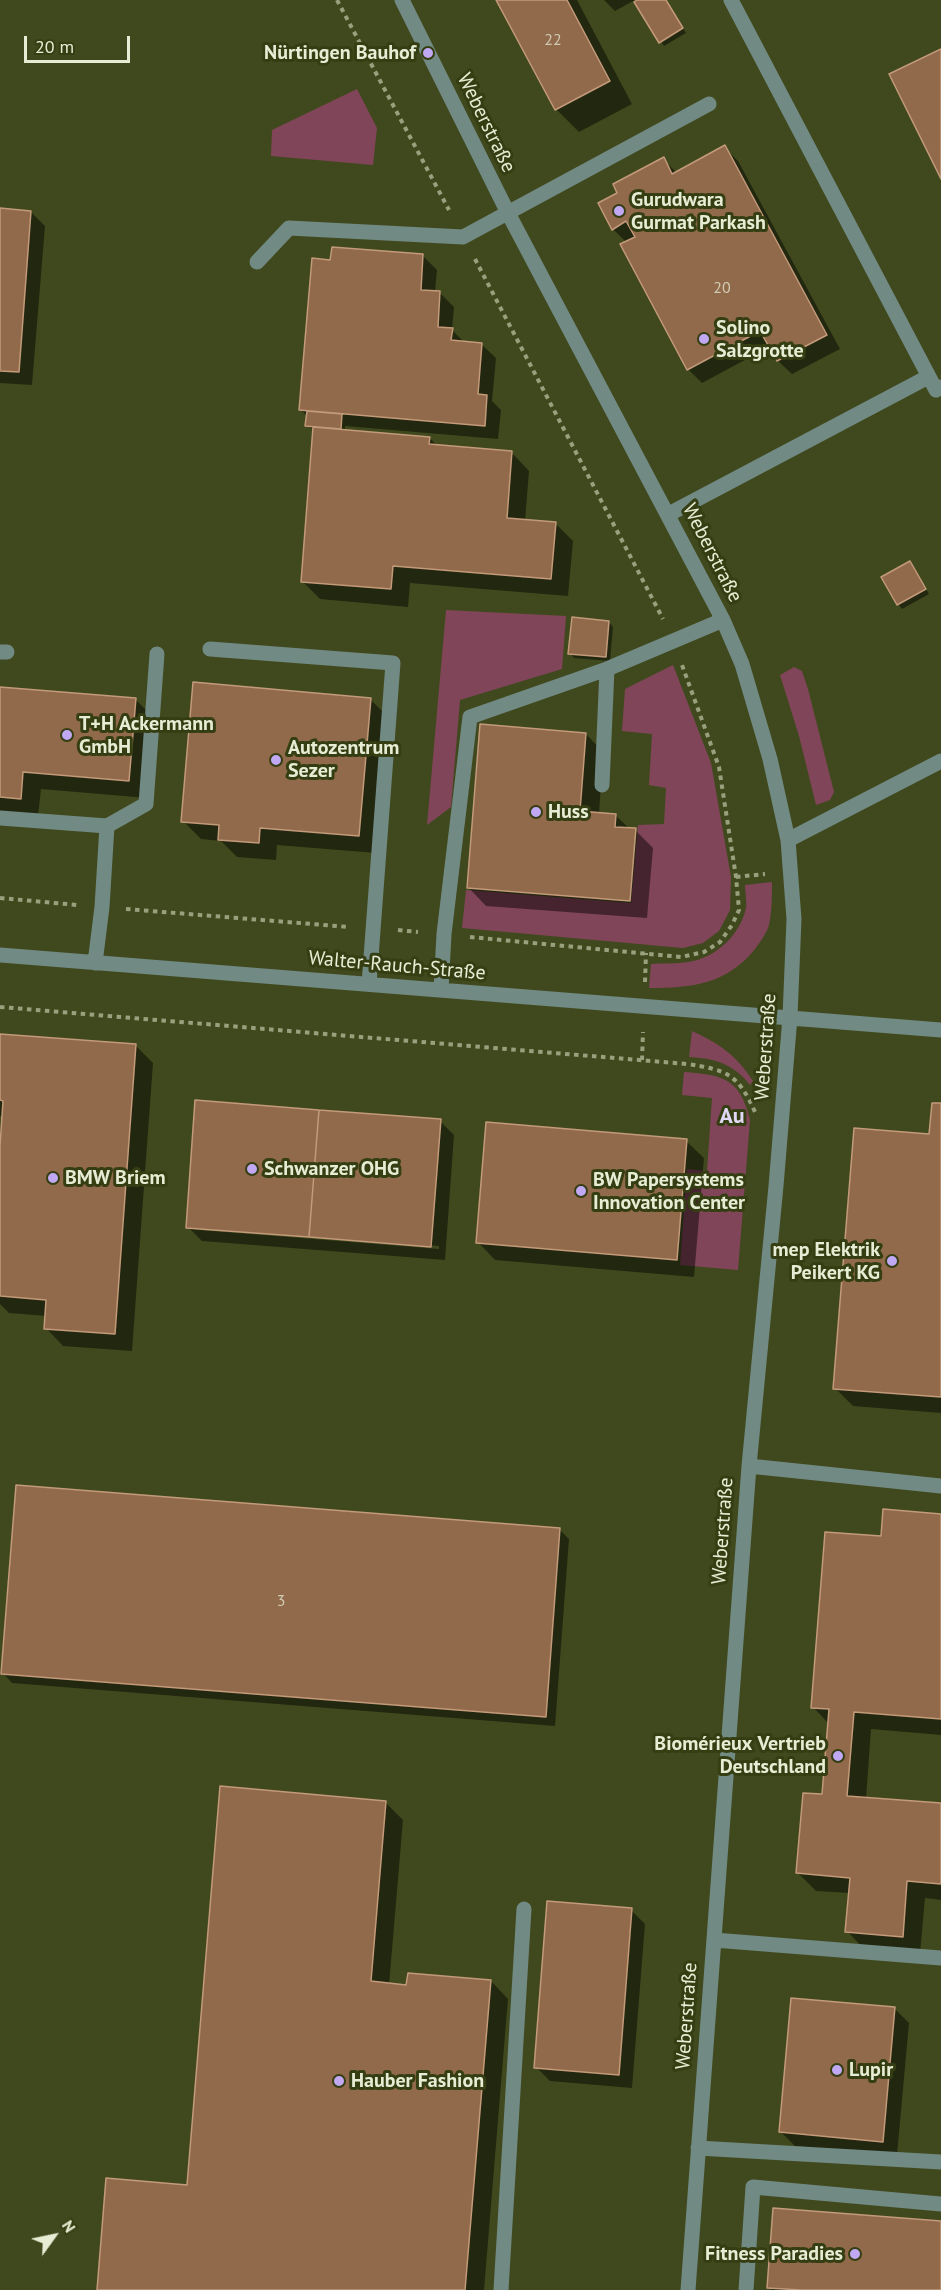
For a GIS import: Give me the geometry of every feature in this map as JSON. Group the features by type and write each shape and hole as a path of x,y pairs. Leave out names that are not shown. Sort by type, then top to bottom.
{"street":[{"name":"Weberstraße","path":"402,0 508,213 723,620 745,674 770,759 788,840 794,919 790,1017 749,1466 688,2290"},
{"path":"731,0 928,377 936,390 941,387"},
{"path":"257,262 289,228 463,237 708,104"},
{"path":"669,514 928,377"},
{"path":"441,990 444,934 470,717 607,669 673,639 723,620"},
{"path":"210,649 393,663 369,984"},
{"path":"0,818 106,826 147,804 157,654"},
{"path":"602,785 607,669"},
{"path":"788,840 941,761"},
{"path":"95,963 102,907 106,826"},
{"name":"Walter-Rauch-Straße","path":"0,955 941,1030"},
{"path":"749,1466 941,1486"},
{"path":"501,2290 524,1909"},
{"path":"714,1940 941,1958"},
{"path":"698,2148 941,2162"},
{"path":"746,2290 753,2187 941,2204"}],"path":[{"path":"0,898 444,934 681,957 704,952 720,942 739,910 735,866 719,767 673,639 337,0"},
{"path":"0,1007 687,1064 712,1068 729,1074 741,1085 757,1121"}],"shaded area":[{"path":"357,89 377,128 373,165 271,156 272,130"},
{"path":"446,610 566,616 562,669 460,700 451,807 427,825"},
{"path":"673,665 711,763 731,877 730,910 719,931 703,943 683,948 462,928 466,890 631,903 638,825 664,824 666,788 649,785 652,734 622,731 625,689"},
{"path":"794,667 802,671 808,689 834,792 830,800 816,805 799,736 780,675"},
{"path":"772,882 768,928 755,949 744,961 733,970 708,982 680,987 649,988 651,964 698,960 717,950 732,936 743,918 746,908 745,885"},
{"path":"692,1031 734,1057 753,1081 750,1085 730,1067 707,1059 689,1057"},
{"path":"684,1072 719,1077 728,1081 741,1095 750,1120 738,1270 680,1265 687,1169 707,1171 712,1098 682,1095"}],"building":[{"path":"496,0 567,0 610,81 555,110"},
{"path":"637,0 666,0 683,28 659,43 634,2"},
{"path":"941,49 941,179 889,74"},
{"path":"725,145 827,335 777,361 760,331 687,370 620,244 635,237 626,221 612,230 598,203 617,193 613,184 664,157 672,174"},
{"path":"0,208 31,211 19,372 0,371"},
{"path":"332,247 423,254 421,290 440,291 438,327 453,328 451,340 482,343 478,394 487,395 485,426 299,410 312,258 330,260"},
{"path":"307,411 342,414 341,429 305,426"},
{"path":"313,427 430,437 429,444 512,451 507,518 556,522 551,579 393,566 391,589 301,582"},
{"path":"910,561 926,589 897,605 881,577"},
{"path":"572,617 609,621 606,657 568,654"},
{"name":"Autozentrum Sezer","path":"193,682 371,698 359,836 260,828 259,843 218,840 219,825 181,822"},
{"name":"T+H Ackermann GmbH","path":"0,687 136,698 129,781 23,772 21,799 0,797"},
{"name":"Huss","path":"480,724 586,733 580,811 616,814 615,827 636,828 630,901 467,888"},
{"path":"0,1034 136,1044 115,1334 44,1329 46,1300 0,1296 0,1146 3,1101 0,1100"},
{"name":"Schwanzer OHG","path":"195,1100 319,1110 309,1237 186,1228"},
{"name":"mep Elektrik Peikert KG","path":"932,1103 941,1103 941,1397 833,1389 854,1128 929,1134"},
{"path":"319,1110 441,1119 431,1247 309,1237"},
{"name":"BW Papersystems Innovation Center","path":"486,1122 687,1139 677,1260 476,1243"},
{"path":"16,1485 560,1528 546,1717 1,1674"},
{"name":"Biomérieux Vertrieb Deutschland","path":"883,1509 941,1514 941,1719 854,1712 847,1796 941,1803 941,1884 907,1881 903,1937 845,1932 850,1878 796,1873 803,1793 822,1794 829,1709 811,1708 825,1532 881,1536"},
{"name":"Hauber Fashion","path":"220,1786 386,1801 371,1981 406,1985 408,1973 491,1980 465,2290 97,2290 106,2178 187,2185"},
{"path":"547,1901 632,1908 619,2075 534,2068"},
{"name":"Lupir","path":"791,1998 895,2007 883,2142 779,2132"},
{"name":"Fitness Paradies","path":"773,2208 941,2221 941,2290 767,2288"}],"place":[{"name":"Nürtingen Bauhof","path":"428,53"},
{"name":"Gurudwara Gurmat Parkash","path":"619,211"},
{"name":"Solino Salzgrotte","path":"704,339"},
{"name":"T+H Ackermann GmbH","path":"67,735"},
{"name":"Autozentrum Sezer","path":"276,760"},
{"name":"Huss","path":"536,812"},
{"name":"Schwanzer OHG","path":"252,1169"},
{"name":"BMW Briem","path":"53,1178"},
{"name":"BW Papersystems Innovation Center","path":"581,1191"},
{"name":"mep Elektrik Peikert KG","path":"892,1261"},
{"name":"Biomérieux Vertrieb Deutschland","path":"838,1756"},
{"name":"Lupir","path":"837,2070"},
{"name":"Hauber Fashion","path":"339,2081"},
{"name":"Fitness Paradies","path":"855,2254"}],"district":[{"name":"Au","path":"732,1117"}]}
